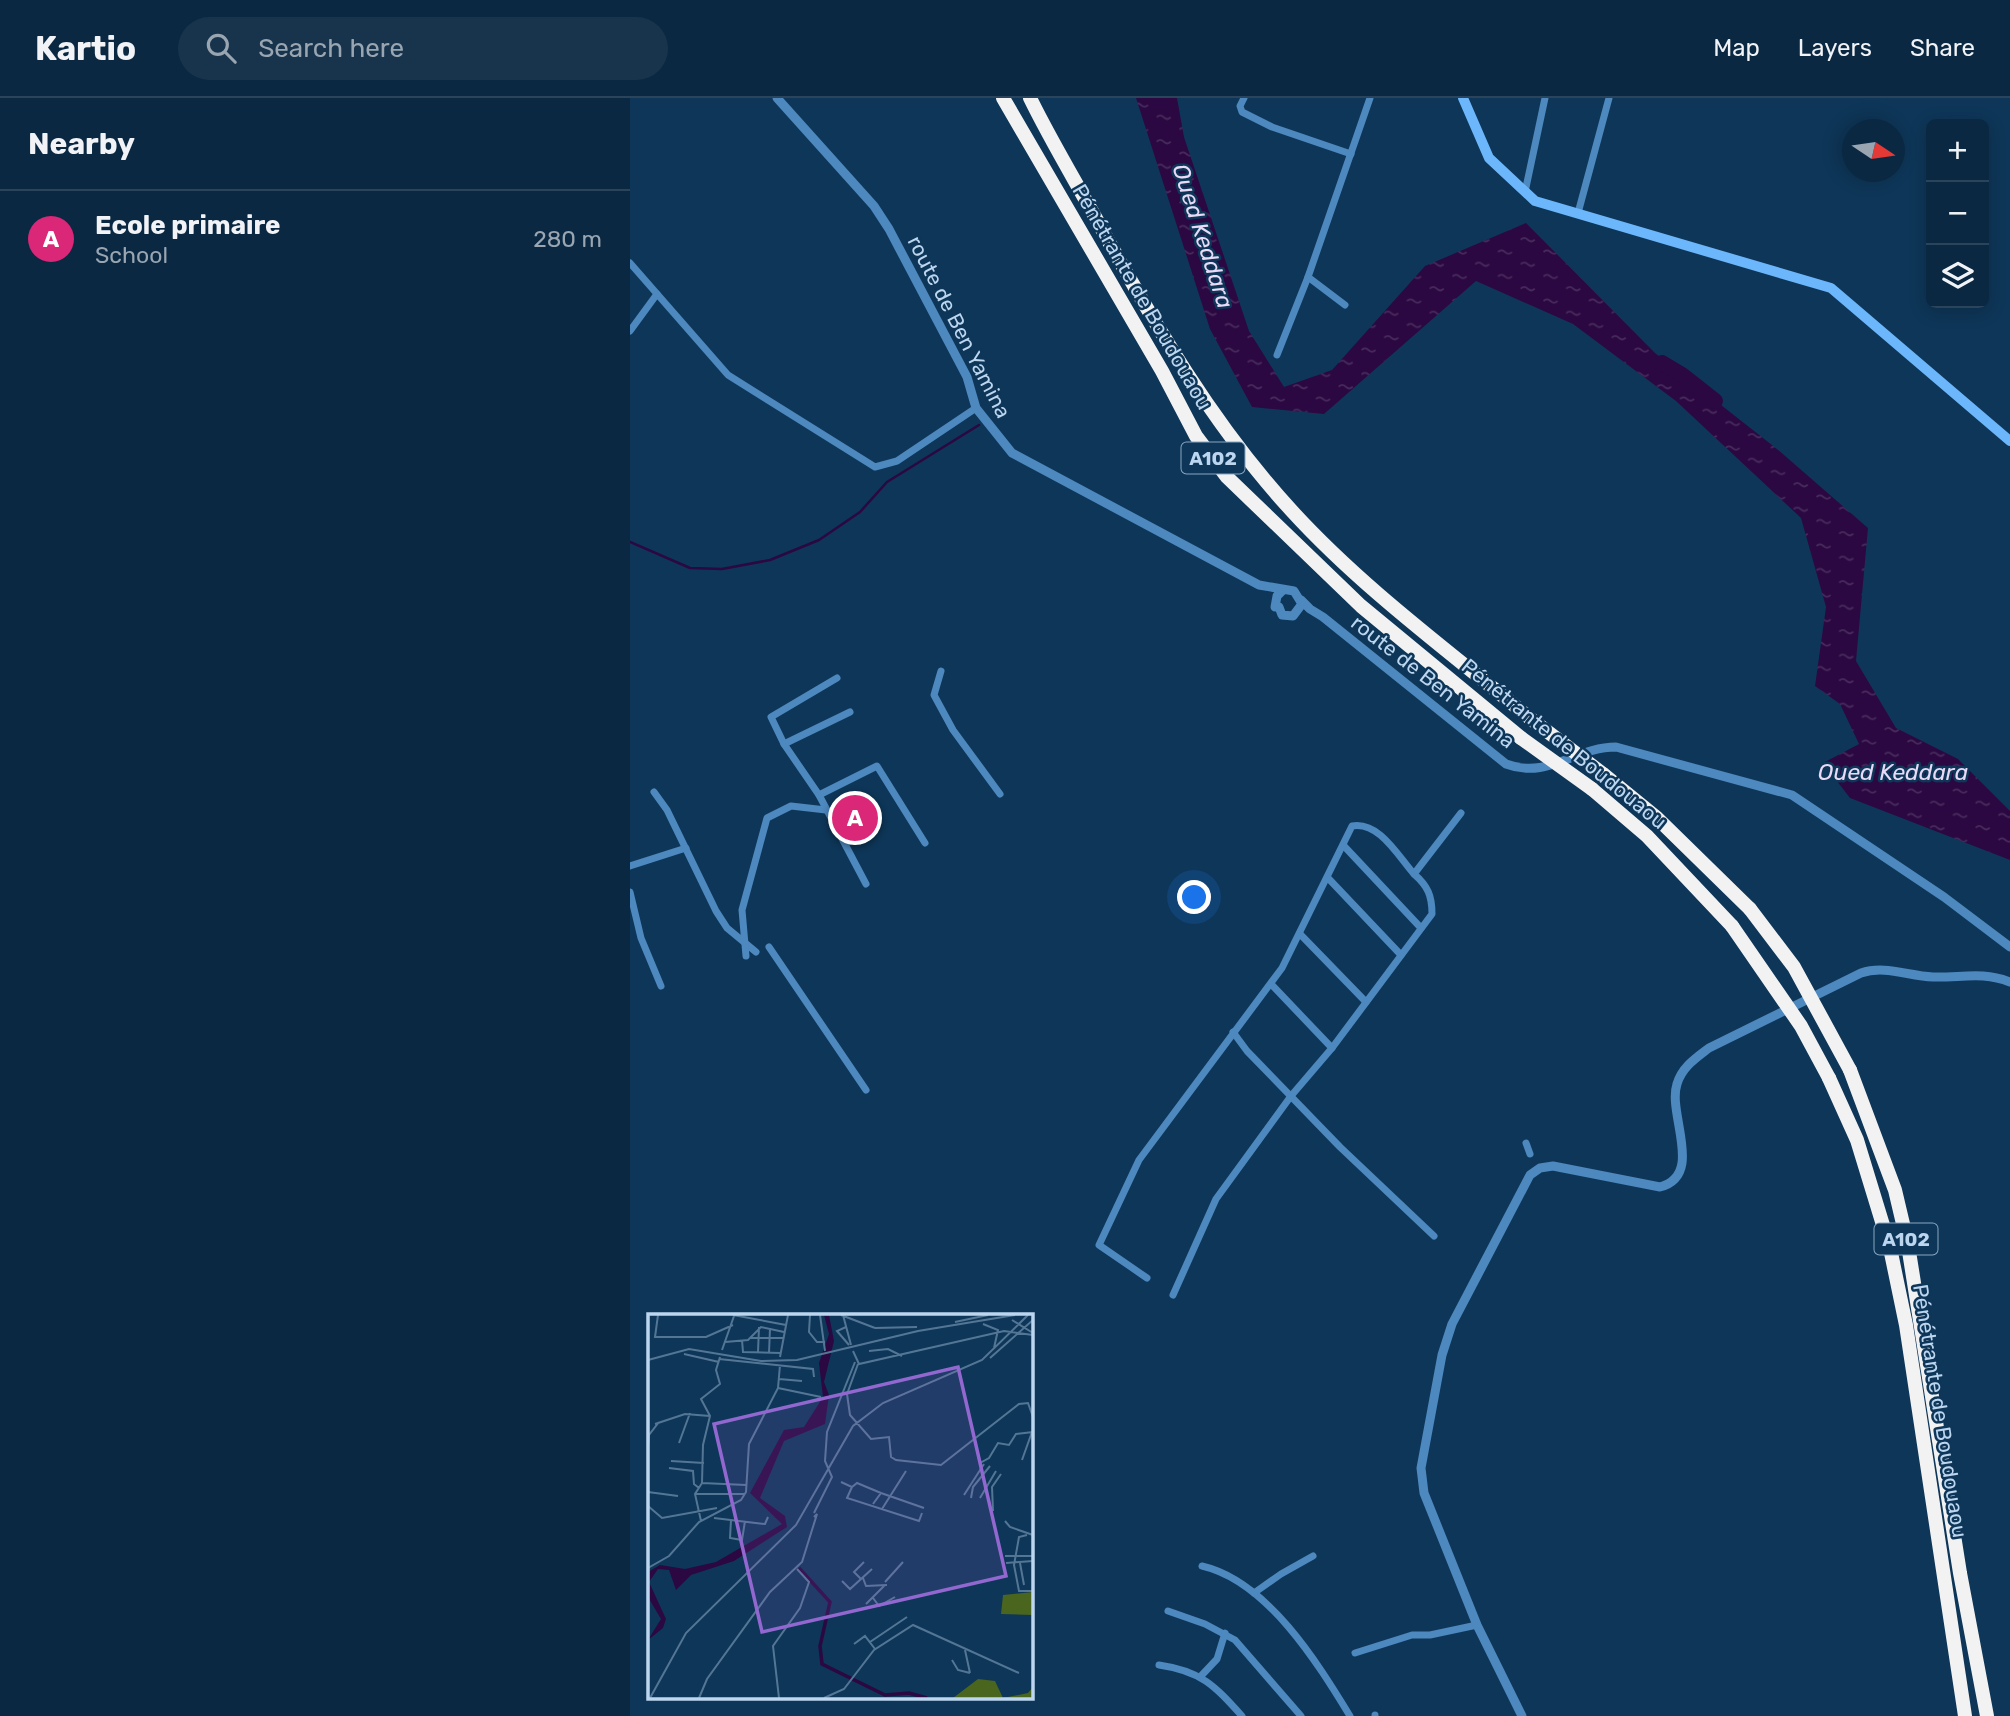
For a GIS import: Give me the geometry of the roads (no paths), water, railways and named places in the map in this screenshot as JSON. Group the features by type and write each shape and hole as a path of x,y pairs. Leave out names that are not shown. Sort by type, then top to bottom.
{"highway":[{"name":"Pénétrante de Boudouaou","path":"1003,98 1162,371 1196,436 1227,477 1361,606 1521,738 1592,789 1647,836 1732,926 1787,1005 1829,1078 1857,1140 1890,1248 1960,1573 1987,1716"},
{"name":"Pénétrante de Boudouaou","path":"1030,98 1138,295 1185,371 1254,469 1293,513 1374,590 1657,818 1751,909 1794,967 1850,1070 1895,1190 1922,1321 1927,1415 1965,1716"}],"main road":[{"path":"1464,98 1489,158 1535,201 1831,288 2010,441"}],"street":[{"name":"route de Ben Yamina","path":"777,98 874,206 889,229 967,377 976,408 1012,453 1259,585 1282,591"},
{"path":"1244,98 1240,106 1242,112 1272,127 1350,154"},
{"path":"1277,355 1308,277 1370,98"},
{"path":"1525,192 1545,98"},
{"path":"1578,213 1609,98"},
{"path":"630,262 728,375 875,467 897,461 976,408"},
{"path":"1308,277 1345,305"},
{"path":"630,331 657,294"},
{"name":"route de Ben Yamina","path":"1259,585 1275,603"},
{"path":"1282,591 1294,591 1301,600 1297,614 1282,615 1275,603 1282,591"},
{"name":"route de Ben Yamina","path":"1301,600 1310,610 1324,617 1506,764 1539,769 1594,750 1616,747 1793,795 1944,897 2010,947"},
{"name":"route de Ben Yamina","path":"1297,614 1324,617"},
{"path":"941,671 934,695 953,730 1000,794"},
{"path":"837,678 771,717 784,744 819,795 866,884"},
{"path":"784,744 850,712"},
{"path":"819,795 877,766 926,843"},
{"path":"654,792 667,810 716,911 727,928 756,952"},
{"path":"746,956 741,910 767,818 791,806 826,810"},
{"path":"1414,874 1461,813"},
{"path":"1147,1278 1099,1245 1139,1160 1271,985 1300,934 1352,826 1364,824 1373,828 1424,883 1432,898 1432,914 1216,1199 1173,1295"},
{"path":"1344,846 1421,928"},
{"path":"630,866 686,848"},
{"path":"1328,878 1401,955"},
{"path":"630,892 641,938 661,986"},
{"path":"1300,934 1366,1002"},
{"path":"769,947 866,1090"},
{"path":"1522,1716 1477,1625 1424,1493 1421,1468 1442,1355 1452,1324 1530,1175 1540,1168 1553,1166 1660,1187 1670,1183 1678,1175 1682,1160 1675,1091 1688,1065 1709,1048 1861,973 1880,969 1936,977 1986,975 2010,982"},
{"path":"1271,985 1332,1048"},
{"path":"1233,1032 1247,1051 1340,1147 1434,1236"},
{"path":"1527,1143 1530,1154"},
{"path":"1254,1593 1280,1574 1313,1556"},
{"path":"1202,1566 1221,1570 1254,1593 1298,1639 1350,1716"},
{"path":"1168,1611 1225,1633 1235,1640 1301,1716"},
{"path":"1355,1653 1412,1635 1430,1635 1477,1625"},
{"path":"1202,1676 1217,1659 1225,1633"},
{"path":"1159,1665 1186,1668 1202,1676 1242,1716"}],"water":[{"name":"Oued Keddara","path":"1136,98 1177,98 1184,137 1249,331 1284,387 1332,370 1425,266 1526,223 1655,353 1777,449 1868,528 1856,661 1896,728 1958,759 2010,811 2010,860 1850,798 1823,763 1859,744 1840,704 1815,686 1826,607 1801,518 1676,401 1573,324 1476,281 1324,414 1252,407 1210,329"}],"waterway":[{"name":"Oued Keddara","path":"1662,363 1715,401"},
{"path":"630,542 690,568 722,569 770,560 819,540 860,512 887,482 979,425"}],"place":[{"name":"Ecole primaire","path":"855,818"}]}
